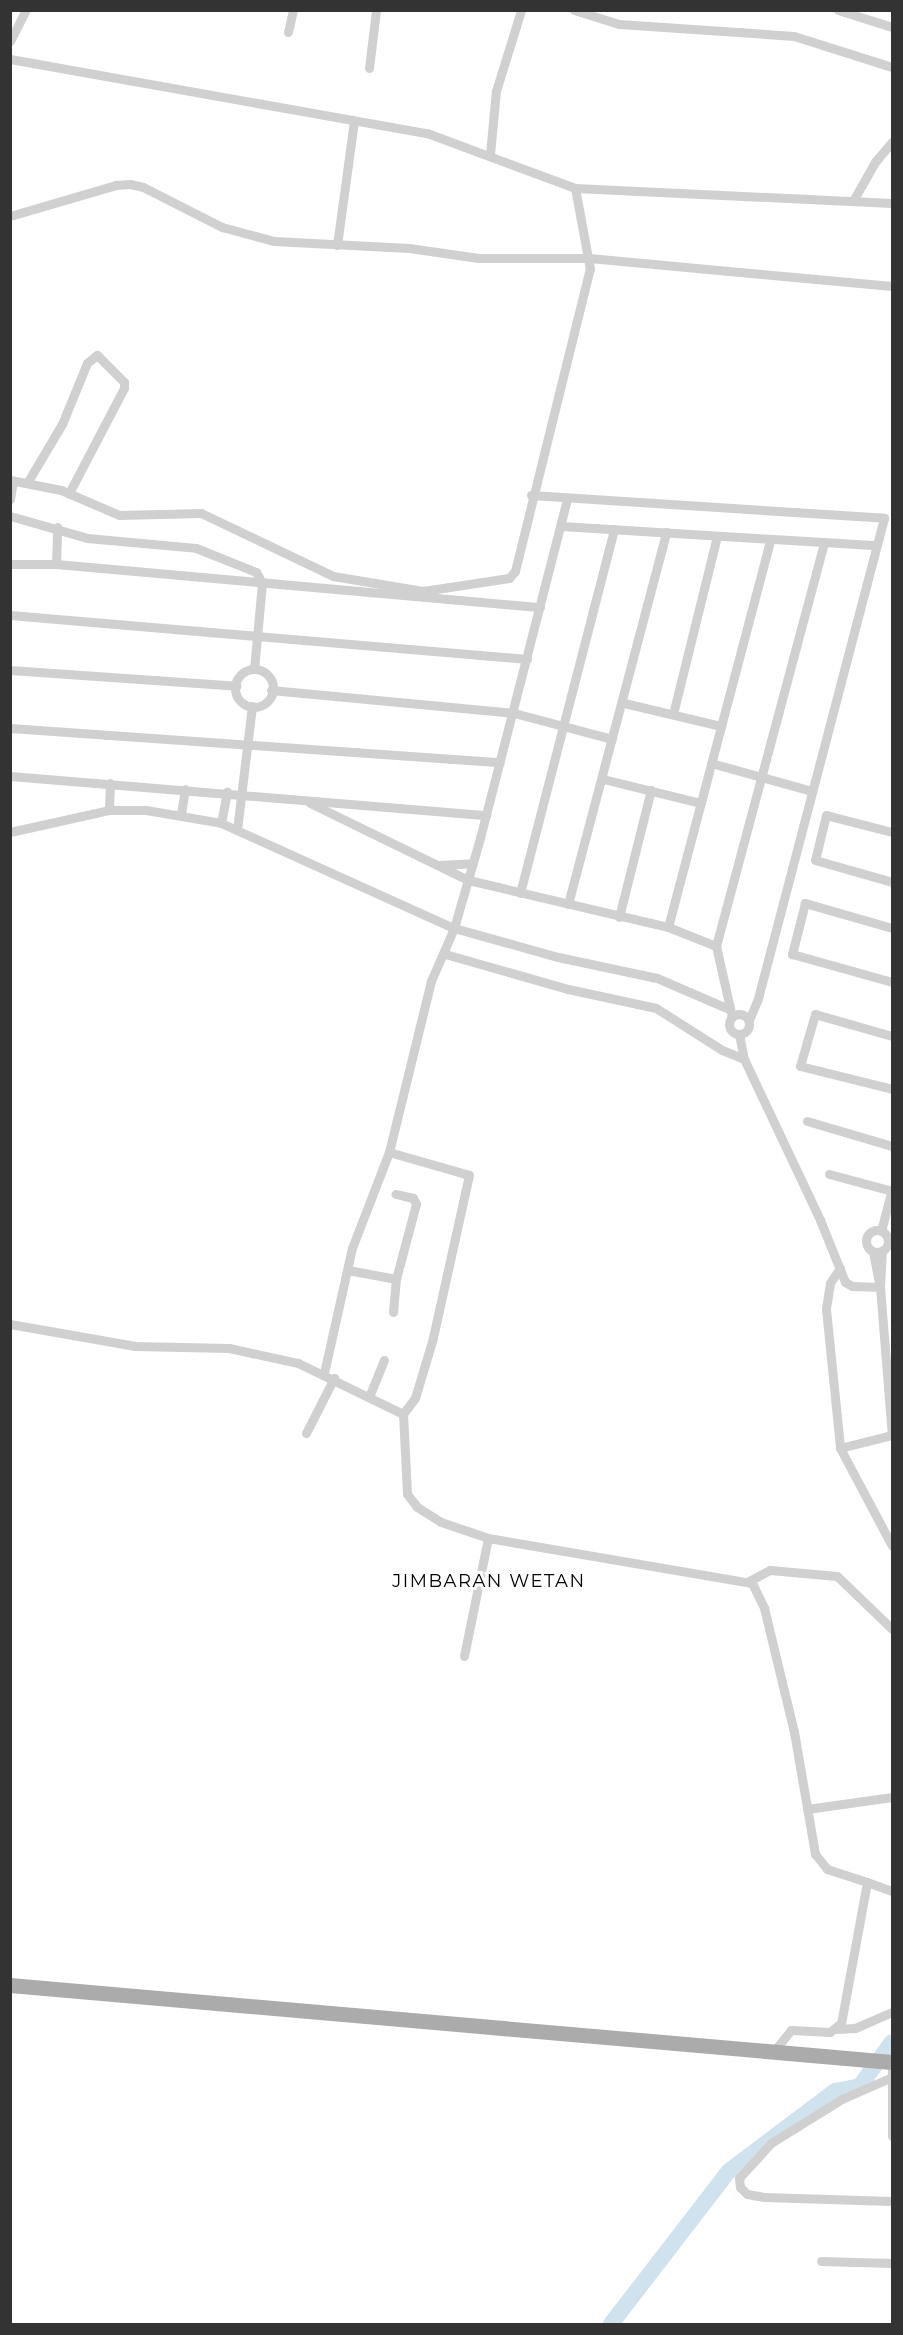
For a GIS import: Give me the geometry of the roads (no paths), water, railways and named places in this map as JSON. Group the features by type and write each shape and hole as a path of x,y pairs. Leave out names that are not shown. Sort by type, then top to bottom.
{"main road":[{"path":"10,1985 890,2063"}],"street":[{"path":"10,41 26,10"},
{"path":"288,32 293,10"},
{"path":"369,68 376,10"},
{"path":"490,154 496,91 521,10"},
{"path":"574,10 618,24 794,36 892,68"},
{"path":"838,10 892,27"},
{"path":"10,59 427,133 490,154 575,188 779,201 892,203"},
{"path":"337,245 354,121"},
{"path":"853,201 875,162 892,142"},
{"path":"10,216 116,185 130,184 143,187 222,227 261,239 409,248 478,258 589,258 892,286"},
{"path":"10,500 12,481 69,493 119,515 201,513 320,571 423,591 510,578 515,571 531,495 580,309 589,258 575,188"},
{"path":"27,483 62,424 87,363 97,355 124,382 123,388 69,493"},
{"path":"531,495 880,516 885,523 876,545 747,1029 739,1034"},
{"path":"324,1373 352,1248 389,1152 434,972 443,957 454,928 473,863 514,713 567,498"},
{"path":"10,516 95,539 196,548 256,572 262,583 254,669"},
{"path":"561,526 876,545"},
{"path":"56,564 57,527"},
{"path":"520,893 614,529"},
{"path":"568,904 612,739 624,703 666,532"},
{"path":"673,714 717,536"},
{"path":"668,927 770,540"},
{"path":"824,543 763,778 716,946 731,1013 730,1026 739,1034 744,1059 849,1286 892,1287"},
{"path":"10,564 56,564 540,607"},
{"path":"10,615 527,659"},
{"path":"254,669 268,672 271,690 268,704 252,706 238,702 236,686 240,672 254,669"},
{"path":"10,670 236,686"},
{"path":"271,690 514,713 612,739"},
{"path":"624,703 721,726"},
{"path":"237,830 252,706"},
{"path":"10,728 500,762"},
{"path":"711,763 812,791"},
{"path":"10,776 486,814"},
{"path":"603,778 701,803"},
{"path":"109,810 110,783"},
{"path":"181,814 185,789"},
{"path":"619,917 651,790"},
{"path":"221,823 227,792"},
{"path":"306,801 468,880 668,927 716,946"},
{"path":"10,832 109,810 181,814 221,823 454,928 558,957 657,978 731,1013 741,1014 748,1020"},
{"path":"892,832 826,816 815,860 892,882"},
{"path":"10,825 26,827"},
{"path":"437,865 473,863"},
{"path":"892,928 805,903 792,954 892,982"},
{"path":"443,957 567,989 656,1008 722,1050 744,1059"},
{"path":"892,1036 815,1014 800,1066 892,1089"},
{"path":"807,1121 892,1146"},
{"path":"389,1152 469,1175 433,1338 415,1398 403,1414 403,1482 409,1499 441,1522 488,1538 749,1581 756,1586 764,1608 794,1732 815,1854 821,1866 892,1891"},
{"path":"829,1174 892,1195 881,1231"},
{"path":"393,1312 396,1279 416,1204 413,1198 395,1194"},
{"path":"840,1448 892,1430 888,1315 880,1287 883,1252 889,1240 881,1231"},
{"path":"881,1231 871,1232 866,1239 883,1252"},
{"path":"840,1268 830,1283 826,1309 840,1448 892,1546"},
{"path":"348,1270 396,1279"},
{"path":"10,1324 135,1346 258,1352 324,1373 403,1414"},
{"path":"369,1398 384,1360"},
{"path":"306,1433 334,1378"},
{"path":"464,1656 488,1538"},
{"path":"749,1581 770,1570 837,1576 892,1629"},
{"path":"807,1809 892,1797"},
{"path":"837,2029 845,2008 867,1882"},
{"path":"773,2052 791,2030 855,2028 892,2012"},
{"path":"890,2063 892,2136"},
{"path":"892,2077 842,2099 771,2143 739,2178 740,2187 747,2194 764,2197 892,2201"},
{"path":"821,2261 892,2263"}],"waterway":[{"path":"611,2324 729,2171 835,2091 860,2086 892,2042"}],"district":[{"name":"JIMBARAN WETAN","path":"489,1581"}]}
